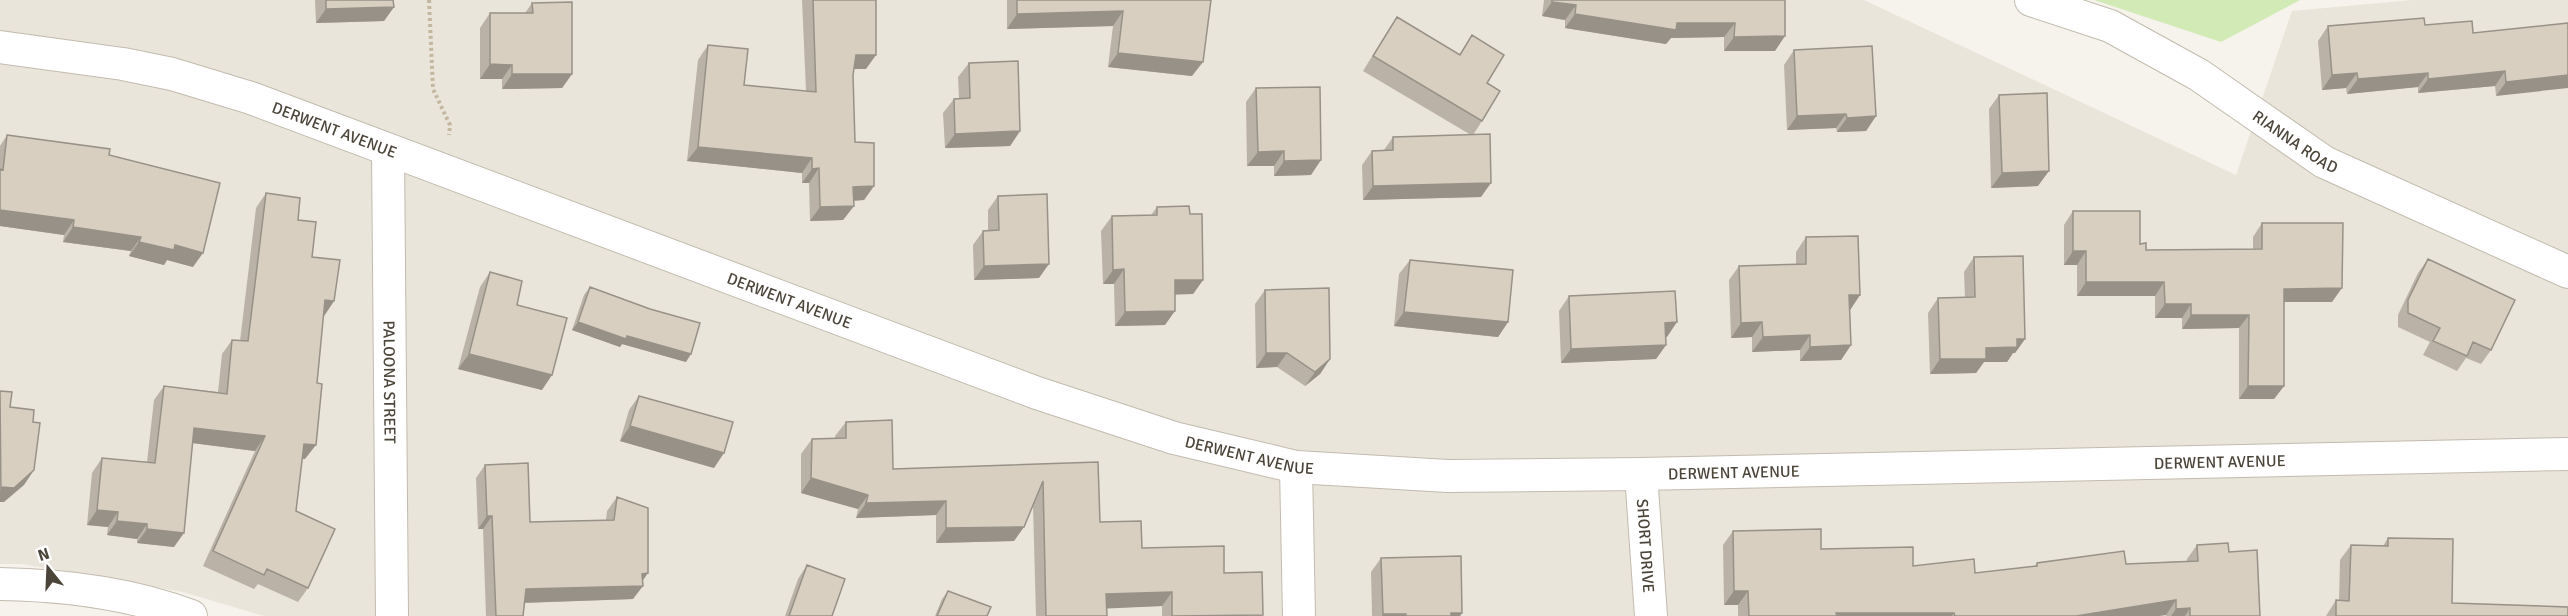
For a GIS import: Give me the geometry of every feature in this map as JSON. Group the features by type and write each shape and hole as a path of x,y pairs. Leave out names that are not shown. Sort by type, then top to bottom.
{"street":[{"name":"RIANNA ROAD","path":"2031,0 2063,8 2110,26 2199,75 2324,162 2568,272"},
{"name":"DERWENT AVENUE","path":"0,47 62,54 172,74 251,98 1037,393 1174,438 1296,467 1448,476 2568,454"},
{"name":"PALOONA STREET","path":"388,150 392,616"},
{"path":"1296,467 1299,616"},
{"name":"SHORT DRIVE","path":"1641,474 1651,616"},
{"path":"0,584 46,585 120,595 190,616"}],"path":[{"path":"429,0 433,89 450,125 444,171"}],"shaded area":[{"path":"0,0 1864,0 2236,175 2292,11 2412,0 2568,0 2568,616 264,616 183,592 22,564 0,564"}],"green space":[{"path":"2094,0 2300,0 2221,42"}],"building":[{"path":"326,0 393,0 394,7 326,9"},
{"path":"813,0 876,0 876,55 856,55 853,75 855,142 874,143 874,186 853,187 854,206 820,207 819,168 812,169 812,158 698,147 708,45 748,49 744,85 816,92"},
{"path":"1017,0 1211,0 1203,62 1118,53 1123,11 1017,14"},
{"path":"1552,0 1785,0 1785,36 1734,37 1735,23 1677,23 1676,30 1575,14 1576,5 1552,2"},
{"path":"572,2 572,74 512,74 512,65 490,64 490,13 533,13 532,3"},
{"path":"1397,17 1460,55 1472,35 1504,55 1487,83 1500,91 1482,121 1373,56"},
{"path":"2424,18 2425,25 2472,21 2473,33 2568,23 2568,75 2506,82 2505,71 2428,79 2428,73 2358,79 2357,73 2332,75 2328,26"},
{"path":"1872,46 1876,116 1847,118 1846,114 1797,116 1794,50"},
{"path":"1018,61 1020,131 955,134 954,99 970,98 969,63"},
{"path":"1320,87 1321,160 1284,161 1284,151 1258,152 1256,88"},
{"path":"2047,93 2049,171 2002,173 1999,95"},
{"path":"1490,134 1491,183 1373,186 1372,151 1393,150 1393,137"},
{"path":"7,135 110,149 109,155 220,183 203,253 175,245 174,250 139,242 141,237 73,227 74,220 0,210 0,169 3,170"},
{"path":"266,193 300,198 298,220 316,222 312,257 340,260 334,301 325,300 317,383 322,384 316,445 304,444 296,511 335,529 308,588 267,569 264,575 213,551 265,436 194,428 184,533 147,529 147,524 117,521 118,512 97,510 102,458 155,463 164,386 227,394 232,340 248,341"},
{"path":"1047,194 1049,264 984,266 983,231 999,230 998,196"},
{"path":"1189,206 1190,214 1202,214 1203,280 1175,280 1175,311 1125,312 1124,269 1113,270 1112,216 1157,215 1157,207"},
{"path":"2073,211 2140,211 2140,244 2146,243 2146,250 2262,249 2262,223 2343,223 2342,288 2284,289 2284,386 2248,386 2249,315 2191,315 2191,304 2165,304 2164,282 2086,282 2086,251 2073,251"},
{"path":"1858,236 1860,295 1849,295 1851,345 1810,347 1810,335 1763,337 1762,322 1741,323 1739,266 1806,264 1806,237"},
{"path":"2023,256 2025,339 2017,339 2017,347 1986,348 1986,359 1940,359 1938,298 1975,297 1974,257"},
{"path":"2428,259 2515,300 2491,350 2473,342 2467,356 2433,341 2440,328 2408,313 2408,300"},
{"path":"1410,260 1513,270 1508,322 1404,312"},
{"path":"490,272 522,281 517,305 567,318 552,375 469,354"},
{"path":"590,287 650,309 700,323 691,354 627,336 626,339 578,322"},
{"path":"1329,288 1330,359 1315,372 1287,353 1266,353 1265,290"},
{"path":"1675,291 1677,322 1665,323 1666,345 1571,349 1569,296"},
{"path":"0,391 12,392 10,407 34,410 33,422 40,423 34,470 14,488 2,487 1,500"},
{"path":"639,396 733,422 724,453 630,426"},
{"path":"892,420 893,469 1098,462 1100,522 1141,521 1142,548 1224,546 1224,573 1262,572 1263,615 1172,616 1172,592 1106,594 1107,616 1046,616 1043,481 1024,527 946,528 946,501 866,503 868,495 811,478 812,439 846,438 846,422"},
{"path":"528,463 530,522 614,520 617,497 648,508 648,573 642,574 643,586 526,589 523,616 496,616 492,516 487,516 485,465"},
{"path":"1821,529 1821,549 1913,547 1913,566 1974,559 1975,573 2037,566 2037,563 2124,551 2126,564 2198,561 2197,545 2228,543 2229,552 2257,550 2260,616 2190,616 2190,608 2176,609 2176,600 2076,616 1836,613 1837,616 1749,616 1748,591 1734,591 1733,531"},
{"path":"2388,538 2453,539 2452,603 2568,607 2568,616 2336,616 2336,600 2349,601 2351,545 2388,546"},
{"path":"1461,556 1462,613 1451,613 1451,616 1383,614 1381,558"},
{"path":"807,565 845,579 832,616 789,616"},
{"path":"948,591 991,607 987,616 937,616"}]}
